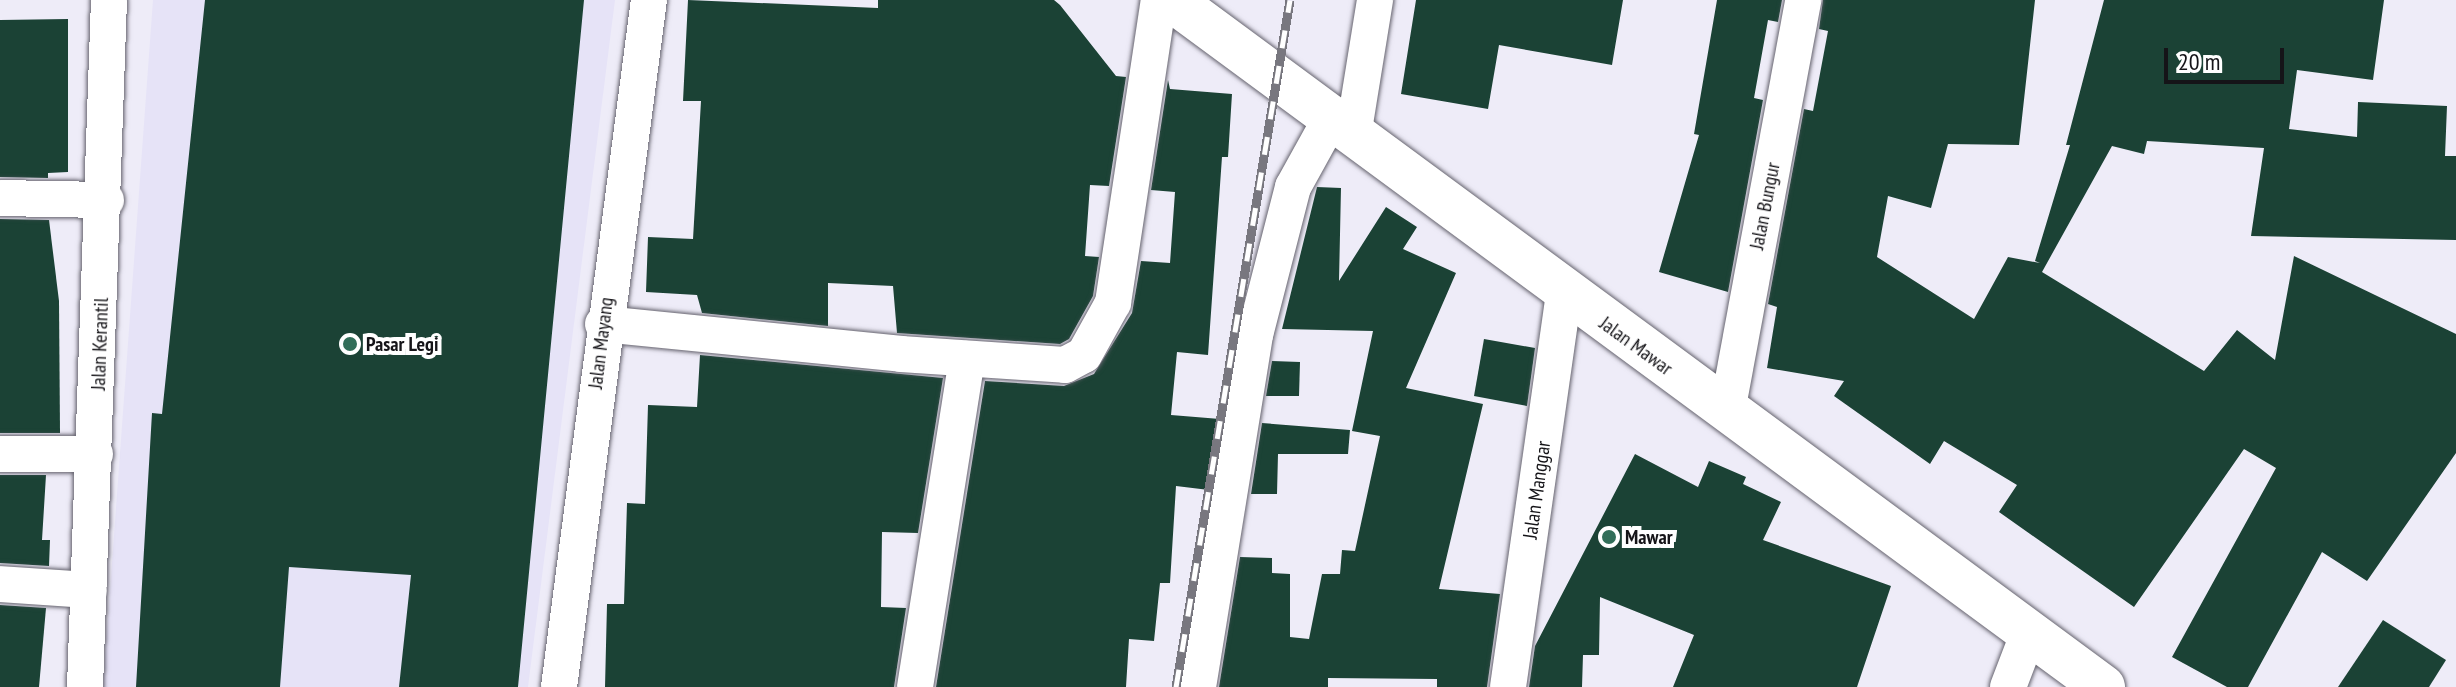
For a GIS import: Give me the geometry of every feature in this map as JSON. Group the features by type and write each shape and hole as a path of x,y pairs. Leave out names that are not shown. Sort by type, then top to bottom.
{"main road":[{"name":"Jalan Mawar","path":"1172,0 1211,15 1341,128 2103,687"}],"street":[{"name":"Jalan Kerantil","path":"85,687 106,200 109,0"},
{"name":"Jalan Mayang","path":"559,687 603,324 649,0"},
{"path":"603,324 967,359 1065,365 1084,355 1101,332 1113,303 1159,0"},
{"path":"1198,687 1255,335 1293,187 1341,128 1375,0"},
{"name":"Jalan Bungur","path":"1727,412 1803,0"},
{"path":"0,198 106,200"},
{"name":"Jalan Manggar","path":"1508,687 1564,294"},
{"path":"915,687 967,359"},
{"path":"0,454 95,454"},
{"path":"0,584 89,590"},
{"path":"2008,687 2029,632"}],"shaded area":[{"name":"Pasar Legi","path":"153,0 615,0 528,687 103,687"}],"building":[{"name":"Pasar Legi","path":"205,0 584,0 518,687 399,687 411,575 289,567 280,687 136,687 152,413 162,414"},
{"path":"688,0 878,8 878,0 1054,0 1060,5 1116,76 1126,77 1109,186 1090,185 1085,256 1099,257 1093,296 1069,339 1060,344 897,333 893,286 828,283 828,326 702,313 697,295 646,292 648,237 693,239 701,101 683,101"},
{"path":"1416,0 1623,0 1612,65 1499,45 1488,109 1401,94"},
{"path":"1717,0 1782,0 1778,22 1768,20 1754,98 1763,100 1728,292 1659,272 1699,135 1694,134"},
{"path":"1823,0 2035,0 2019,145 1948,144 1931,208 1888,196 1877,257 1974,319 2008,257 2040,263 2035,261 2070,145 2066,145 2104,0 2384,0 2373,80 2297,70 2289,129 2357,137 2358,102 2447,106 2445,156 2456,156 2456,240 2251,236 2264,148 2147,141 2144,154 2112,146 2042,272 2204,371 2237,330 2275,360 2294,256 2456,334 2456,453 2367,581 2322,552 2248,687 2227,687 2172,657 2276,468 2244,449 2134,607 1999,512 2017,485 1944,441 1930,464 1834,396 1844,381 1767,368 1777,307 1768,304 1804,109 1813,111 1828,31 1819,29"},
{"path":"68,19 68,172 48,173 48,178 0,177 0,20"},
{"path":"1168,80 1170,89 1232,94 1228,157 1222,157 1208,355 1177,352 1171,415 1220,419 1209,490 1176,486 1170,583 1160,583 1154,641 1129,639 1126,687 936,687 985,381 1064,386 1094,374 1132,313 1141,261 1170,263 1175,192 1151,190"},
{"path":"1317,187 1341,188 1339,281 1386,207 1417,227 1403,249 1456,273 1406,388 1483,404 1439,589 1500,594 1487,687 1437,687 1437,679 1328,678 1328,687 1219,687 1240,557 1272,558 1272,573 1290,574 1290,637 1309,639 1322,574 1340,574 1342,550 1355,551 1380,436 1352,431 1373,331 1282,329"},
{"path":"0,219 49,220 59,301 60,433 0,433"},
{"path":"1484,339 1535,348 1527,406 1474,396"},
{"path":"700,355 943,378 918,533 882,532 881,607 906,608 894,687 605,687 607,604 624,604 627,503 645,504 648,405 697,407"},
{"path":"1272,361 1300,362 1299,396 1266,396"},
{"path":"1262,423 1350,430 1348,454 1278,454 1277,494 1251,494"},
{"path":"1635,454 1698,487 1709,461 1746,477 1743,484 1781,502 1763,540 1891,586 1857,687 1673,687 1694,635 1600,597 1599,655 1583,655 1582,687 1529,687 1535,646"},
{"path":"0,475 46,475 42,540 50,540 49,566 0,563"},
{"path":"0,605 46,608 39,687 0,687"},
{"path":"2383,620 2446,660 2429,687 2338,687"}],"railway":[{"path":"1176,687 1290,0"}],"place":[{"name":"Pasar Legi","path":"350,344"},
{"name":"Mawar","path":"1609,537"}]}
